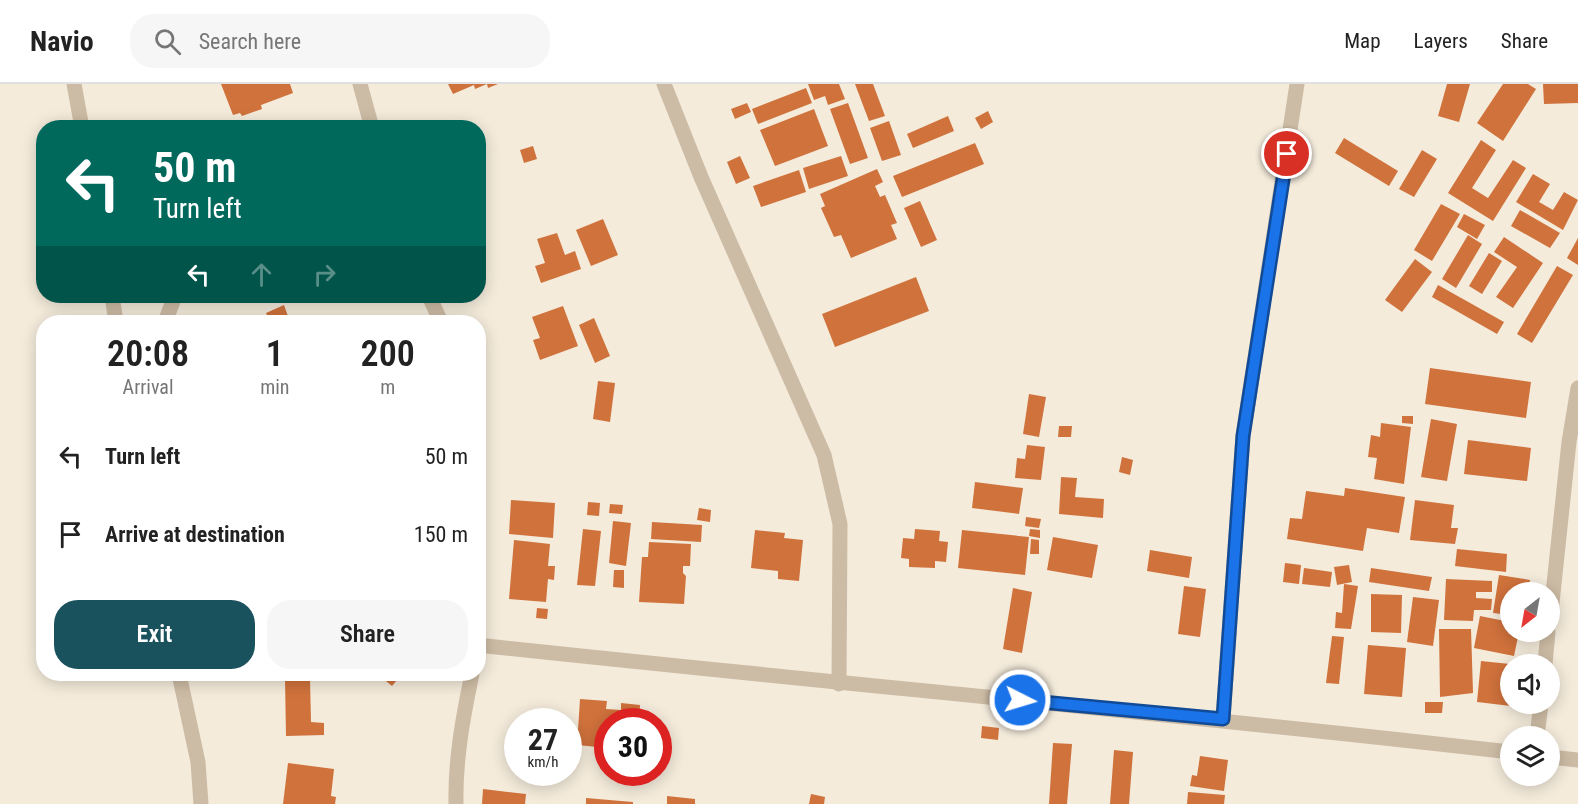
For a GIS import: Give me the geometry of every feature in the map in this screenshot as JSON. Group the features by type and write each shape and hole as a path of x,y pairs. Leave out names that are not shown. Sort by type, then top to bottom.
{"street":[{"path":"74,84 81,120"},
{"path":"360,84 370,120"},
{"path":"664,84 701,177 824,455 840,524 839,684"},
{"path":"1223,719 1243,436 1297,84"},
{"path":"1554,582 1569,442 1578,388"},
{"path":"486,646 839,684 1223,719 1500,751"},
{"path":"181,681 198,762 201,804"},
{"path":"456,804 456,779 462,721 471,681"},
{"path":"1560,758 1578,760"}],"building":[{"path":"221,84 290,84 293,93 261,105 262,109 242,116 240,113 233,115"},
{"path":"448,84 487,84 475,89 474,85 453,94"},
{"path":"808,84 839,84 845,99 828,105 825,96 814,100"},
{"path":"855,84 873,84 885,116 869,121"},
{"path":"1447,84 1470,84 1459,122 1438,116"},
{"path":"1503,84 1528,84 1536,89 1503,141 1477,123"},
{"path":"1543,84 1578,84 1578,103 1544,104"},
{"path":"806,88 812,103 758,124 752,109"},
{"path":"747,103 751,112 735,119 731,109"},
{"path":"848,103 868,158 850,164 830,109"},
{"path":"814,109 828,146 775,166 760,130"},
{"path":"988,111 993,122 981,129 975,118"},
{"path":"948,116 954,131 913,148 907,134"},
{"path":"889,121 901,155 882,161 870,128"},
{"path":"1344,138 1398,171 1389,186 1335,153"},
{"path":"1481,140 1496,150 1472,188 1488,198 1513,160 1526,168 1493,221 1448,193"},
{"path":"975,143 984,164 902,197 893,176"},
{"path":"533,146 537,159 524,163 520,150"},
{"path":"1422,150 1437,159 1414,197 1399,189"},
{"path":"740,156 750,178 736,184 727,162"},
{"path":"841,156 848,176 809,189 803,168"},
{"path":"877,169 883,182 875,186 880,197 885,195 897,223 891,225 897,239 851,258 841,235 834,237 821,208 825,206 820,194"},
{"path":"799,170 806,192 761,207 753,186"},
{"path":"1533,174 1550,184 1539,202 1553,210 1564,192 1578,200 1563,230 1516,202"},
{"path":"920,201 937,240 921,247 904,208"},
{"path":"1441,204 1460,214 1432,261 1414,250"},
{"path":"1520,210 1560,233 1550,248 1511,226"},
{"path":"1464,214 1485,225 1477,239 1457,227"},
{"path":"603,219 618,255 591,266 576,230"},
{"path":"557,233 565,255 575,251 581,269 541,283 535,266 545,263 537,239"},
{"path":"1468,235 1482,244 1456,288 1442,279"},
{"path":"1504,237 1543,263 1513,308 1496,297 1517,267 1494,252"},
{"path":"1578,238 1578,265 1567,258"},
{"path":"1489,253 1502,261 1482,294 1469,286"},
{"path":"1415,259 1432,272 1402,312 1385,300"},
{"path":"1557,266 1573,275 1532,343 1517,334"},
{"path":"916,277 929,311 835,347 822,314"},
{"path":"1438,285 1504,322 1497,334 1432,297"},
{"path":"284,305 288,315 267,315 266,313"},
{"path":"563,306 578,346 540,360 533,340 540,338 532,317"},
{"path":"594,318 610,356 595,363 579,325"},
{"path":"1430,368 1531,382 1526,418 1425,404"},
{"path":"598,381 615,383 610,422 593,419"},
{"path":"1029,394 1046,397 1039,437 1023,434"},
{"path":"1402,416 1413,416 1413,424 1402,423"},
{"path":"1431,419 1457,424 1447,481 1421,477"},
{"path":"1381,423 1411,427 1404,484 1374,479 1377,458 1368,457 1371,435 1380,437"},
{"path":"1059,426 1072,426 1071,437 1058,437"},
{"path":"1468,440 1531,448 1527,481 1464,474"},
{"path":"1027,445 1045,447 1041,480 1015,478 1017,458 1025,459"},
{"path":"1122,457 1133,460 1130,475 1119,472"},
{"path":"1061,477 1077,478 1075,497 1104,499 1103,518 1059,514"},
{"path":"975,482 1023,488 1019,514 972,508"},
{"path":"1345,488 1405,497 1399,533 1367,528 1363,551 1287,539 1290,518 1302,519 1306,491 1344,496"},
{"path":"511,500 555,503 553,538 509,534"},
{"path":"1415,500 1454,505 1451,528 1458,528 1455,544 1410,540"},
{"path":"588,502 600,503 599,516 587,515"},
{"path":"610,504 623,505 622,514 609,513"},
{"path":"699,508 711,510 710,522 697,520"},
{"path":"1026,517 1041,519 1039,528 1025,526"},
{"path":"613,521 631,523 626,566 609,563"},
{"path":"652,522 702,525 701,542 651,539"},
{"path":"583,529 601,531 595,586 577,585"},
{"path":"915,529 940,531 939,541 948,542 946,562 935,561 935,568 909,567 909,559 901,558 903,538 914,539"},
{"path":"1030,529 1040,530 1040,538 1029,536"},
{"path":"755,530 785,533 784,538 803,540 799,581 778,579 778,571 751,568"},
{"path":"962,530 1029,537 1025,575 958,568"},
{"path":"1053,537 1098,545 1092,578 1047,570"},
{"path":"1031,539 1039,540 1039,554 1030,554"},
{"path":"514,540 550,544 548,566 555,566 554,580 548,579 546,602 509,599"},
{"path":"649,542 691,544 690,566 683,566 683,573 686,576 684,604 639,602 642,557 648,557"},
{"path":"1457,549 1507,554 1506,572 1455,566"},
{"path":"1150,550 1192,557 1189,578 1147,571"},
{"path":"1285,563 1301,565 1299,584 1283,582"},
{"path":"1349,565 1352,582 1337,585 1334,567"},
{"path":"1304,568 1332,572 1330,587 1302,584"},
{"path":"1371,568 1432,577 1429,591 1369,582"},
{"path":"614,570 624,570 624,588 613,587"},
{"path":"1499,575 1530,580 1530,582 1500,582 1500,614 1493,613"},
{"path":"1446,579 1492,581 1492,592 1476,592 1476,598 1492,599 1491,610 1474,610 1473,621 1444,620"},
{"path":"1344,584 1358,586 1351,629 1335,628 1336,612 1342,613"},
{"path":"1184,586 1206,589 1200,637 1178,634"},
{"path":"1013,588 1032,592 1022,653 1003,649"},
{"path":"1371,594 1402,595 1401,633 1371,632"},
{"path":"1413,597 1439,600 1433,646 1407,642"},
{"path":"537,608 548,609 547,619 536,618"},
{"path":"1480,616 1500,620 1500,642 1517,642 1514,654 1474,648"},
{"path":"1439,629 1471,629 1473,693 1440,697"},
{"path":"1332,636 1344,637 1339,684 1326,683"},
{"path":"1368,645 1406,648 1402,697 1364,694"},
{"path":"1481,661 1500,663 1500,705 1477,702"},
{"path":"285,681 310,681 311,722 324,723 324,735 286,736"},
{"path":"386,681 396,681 392,686"},
{"path":"580,699 607,701 606,708 594,708 594,747 582,745 582,708 579,708"},
{"path":"1425,702 1443,702 1442,713 1425,713"},
{"path":"621,703 640,705 640,708 621,708"},
{"path":"982,726 999,728 998,740 981,738"},
{"path":"1053,743 1072,744 1067,804 1049,804"},
{"path":"1114,750 1133,752 1129,804 1110,804"},
{"path":"1200,756 1228,760 1224,791 1190,786 1192,775 1197,776"},
{"path":"288,763 334,769 331,796 336,797 335,804 283,804"},
{"path":"483,789 526,794 525,804 482,804"},
{"path":"1188,792 1225,795 1224,804 1187,804"},
{"path":"811,794 825,797 824,804 809,804"},
{"path":"667,796 695,799 695,804 667,804"},
{"path":"586,798 633,802 633,804 586,804"}],"route":[{"path":"1020,700 1223,719 1243,436 1287,154"}]}
